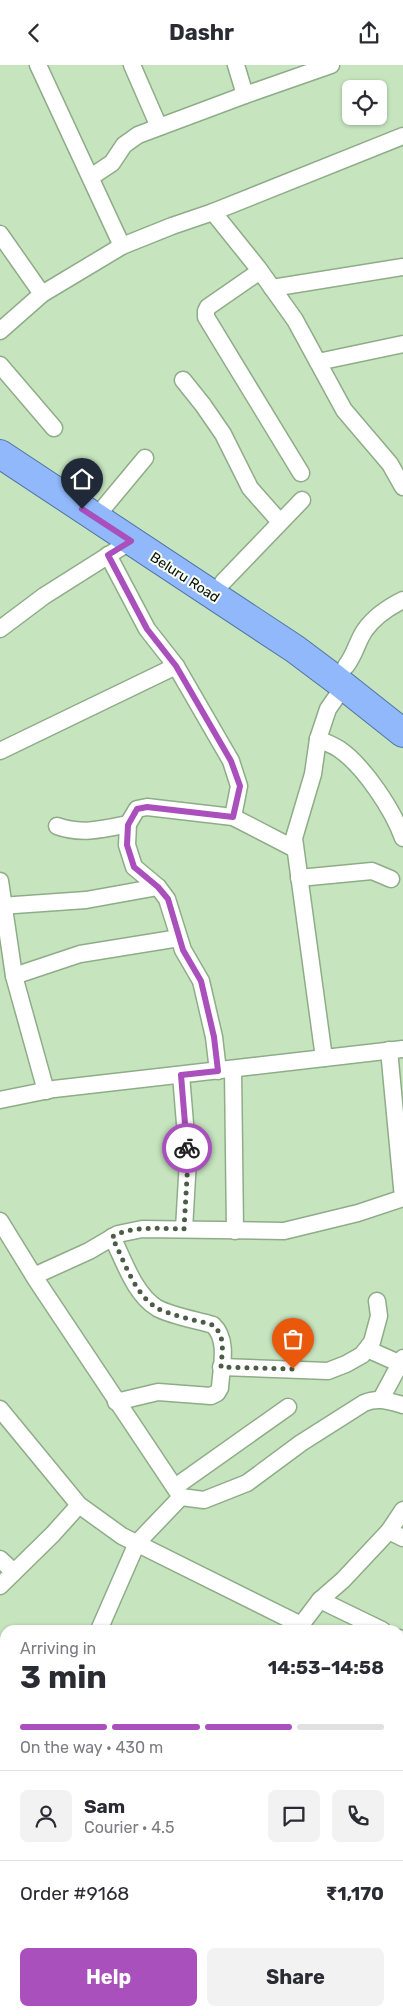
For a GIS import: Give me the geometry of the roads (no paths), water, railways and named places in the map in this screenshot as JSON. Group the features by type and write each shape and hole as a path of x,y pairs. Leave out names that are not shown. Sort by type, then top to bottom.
{"highway":[{"path":"0,438 223,582 345,676 403,711"},
{"name":"Beluru Road","path":"0,455 294,649 345,676"},
{"path":"345,676 403,733"}],"street":[{"path":"38,65 122,246"},
{"path":"132,65 159,127"},
{"path":"236,65 245,95"},
{"path":"91,177 112,163 124,145 138,135 331,65"},
{"path":"0,331 42,294 122,246 213,212 403,136"},
{"path":"213,212 260,271 295,320 344,410 390,464 403,487"},
{"path":"0,234 42,294"},
{"path":"272,288 403,267"},
{"path":"260,271 208,307 206,317 301,473"},
{"path":"318,362 403,345"},
{"path":"0,365 54,428"},
{"path":"183,380 223,434 250,488 280,522"},
{"path":"105,506 145,458"},
{"path":"223,582 302,500"},
{"path":"0,629 44,596 131,541"},
{"path":"108,555 147,629 176,666 231,761 240,786 233,817"},
{"path":"324,1058 294,838 313,774 318,739 328,709 345,676 364,631 376,617 403,600"},
{"path":"0,751 176,666"},
{"path":"318,739 338,748 351,759 387,804 403,838"},
{"path":"235,1231 226,1070 214,1037 201,981 183,950 168,899 158,887 134,867 127,845 128,825 137,809 147,807 233,817 295,849"},
{"path":"57,826 71,831 98,830 128,825"},
{"path":"298,878 372,871 391,879"},
{"path":"0,881 2,906 14,975 46,1091"},
{"path":"2,906 86,900 158,887"},
{"path":"14,975 80,954 179,938"},
{"path":"0,1100 46,1091 396,1049 403,1198 358,1213 284,1231 142,1229 118,1234 89,1251 34,1276"},
{"path":"181,1075 188,1160 184,1229"},
{"path":"0,1221 116,1402 178,1492 204,1500 247,1483 301,1443 372,1399 381,1399 403,1405"},
{"path":"112,1237 138,1288 148,1301 159,1309 213,1325 223,1339 220,1388 217,1393 211,1395 158,1392 116,1402"},
{"path":"221,1367 328,1371 346,1365 362,1355 372,1342 379,1316 377,1301"},
{"path":"367,1349 402,1362 381,1399"},
{"path":"105,1625 137,1543 178,1492 288,1407"},
{"path":"0,1409 79,1505 122,1536 297,1625"},
{"path":"0,1587 79,1505"},
{"path":"305,1625 320,1600 396,1535 403,1510"},
{"path":"0,1559 14,1572"},
{"path":"320,1600 372,1625"}]}
